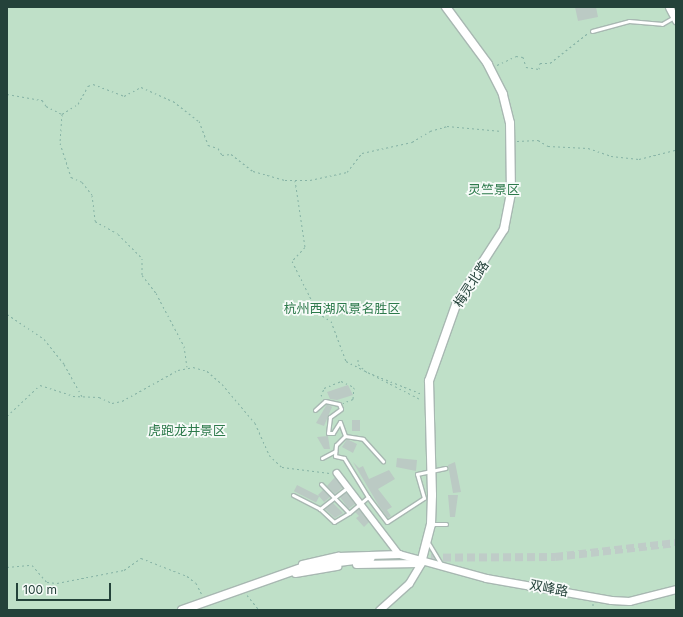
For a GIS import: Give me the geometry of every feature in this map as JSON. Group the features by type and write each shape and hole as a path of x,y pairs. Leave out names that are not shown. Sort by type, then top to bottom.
{"main road":[{"name":"梅灵北路","path":"421,563 431,524 432,469 425,398 434,363 457,302 504,229 511,194 510,132 503,94 488,64 446,7"},
{"path":"182,610 242,587 307,566 371,558"}],"street":[{"path":"669,7 675,18"},
{"path":"337,473 399,554"},
{"path":"276,576 312,561 338,556 399,554 421,563"},
{"path":"276,576 344,564 421,563"},
{"name":"双峰路","path":"421,563 455,571 611,600 629,601 676,589"},
{"name":"梅灵北路","path":"378,610 409,583 421,563"}],"lane":[{"path":"592,31 629,21 662,24 675,18"},
{"path":"315,410 325,401 339,404 341,409 330,417 328,434 333,433 340,422 345,436"},
{"path":"345,436 336,445 335,451 337,459 344,458 368,497 387,522 424,498 417,474 432,469 445,468"},
{"path":"345,436 363,439 383,461"},
{"path":"322,458 335,451"},
{"path":"321,484 349,513"},
{"path":"320,509 348,487"},
{"path":"293,495 320,509 334,522 349,513 368,497"},
{"path":"431,524 446,524"},
{"path":"428,536 434,557 444,566 455,571"}],"path":[{"path":"500,72 498,62 516,56 523,57 526,67 539,69 540,63 550,63 578,38 592,31"},
{"path":"62,114 78,104 88,86 93,84 124,96 141,87 173,101 199,121 208,145 218,148 222,155 230,154 253,171 270,178 295,180 347,172 362,153 412,142 430,131 447,126 510,132"},
{"path":"7,94 42,100 46,106 62,114"},
{"path":"62,114 60,143 71,176 82,182 92,195 95,222 118,234 142,258 142,275 156,293 184,346 188,368"},
{"path":"510,142 538,140 548,146 588,148 611,156 640,158 676,150"},
{"path":"295,180 305,247 292,261 318,313 331,321 346,361 425,398"},
{"path":"7,314 44,338 64,364 82,397"},
{"path":"358,359 358,364 368,372 425,398"},
{"path":"7,416 40,385 82,397 99,397 112,403 122,401 188,368 208,371 222,384 255,423 269,455 282,467 314,473 337,473"},
{"path":"321,396 324,388 341,381 354,387 352,399 339,404"},
{"path":"7,566 32,565 47,582 57,583 124,570 142,558 187,576 196,583 205,601"},
{"path":"242,587 259,610"}],"green space":[{"name":"杭州西湖风景名胜区","path":"7,7 676,7 676,610 7,610"}],"building":[{"path":"575,7 596,7 598,17 578,21"},
{"path":"348,385 353,395 337,400 330,399 327,392"},
{"path":"327,404 332,407 324,426 316,423"},
{"path":"352,420 360,420 360,431 352,431"},
{"path":"328,436 330,449 324,449 317,437"},
{"path":"347,439 357,444 353,453 342,447"},
{"path":"397,458 417,460 416,471 396,467"},
{"path":"353,462 359,468 363,466 369,479 389,470 395,479 378,489 392,507 387,510 391,516 388,518 379,506"},
{"path":"455,462 461,492 453,493 448,465"},
{"path":"335,477 343,487 335,494 327,486"},
{"path":"297,485 319,496 316,503 294,491"},
{"path":"323,490 330,497 324,502 318,495"},
{"path":"346,492 355,504 349,509 340,497"},
{"path":"448,495 458,495 455,517 450,517"},
{"path":"333,503 343,513 335,518 325,509"},
{"path":"359,509 369,522 364,527 356,518 359,516 355,512"}],"tunnel":[{"path":"371,558 555,557 676,543"}],"park label":[{"name":"灵竺景区","path":"494,189"},
{"name":"虎跑龙井景区","path":"187,430"}]}
